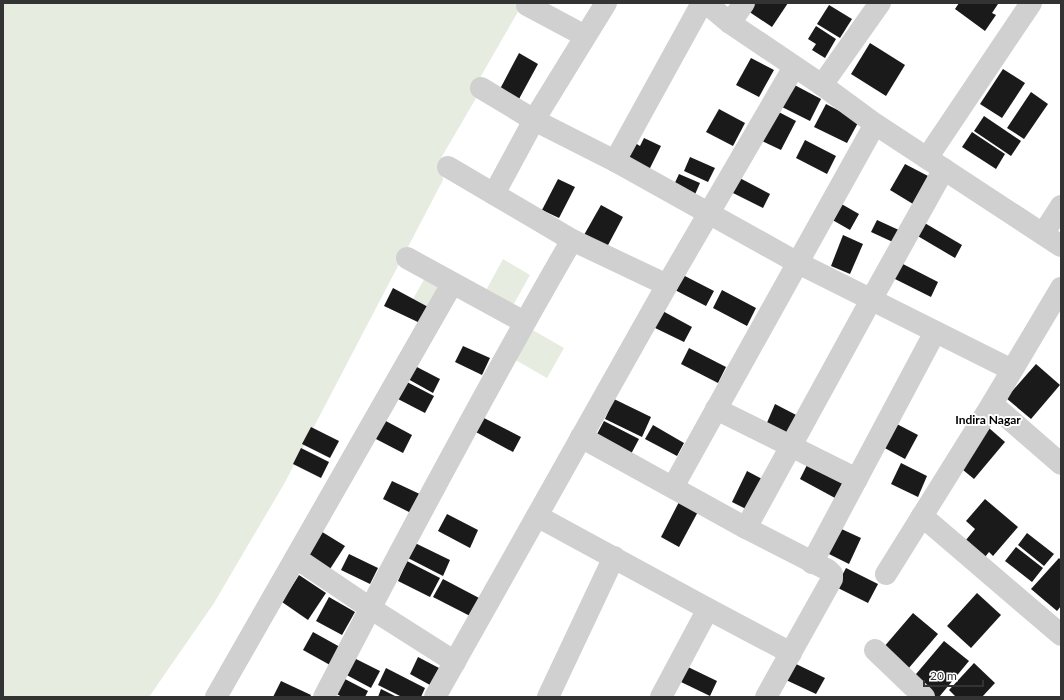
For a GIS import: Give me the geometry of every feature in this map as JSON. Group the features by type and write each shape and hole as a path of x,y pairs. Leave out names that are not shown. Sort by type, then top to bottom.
{"street":[{"path":"494,194 534,120 606,3"},
{"path":"615,161 702,3"},
{"path":"706,3 730,24 822,85 875,124 1061,246"},
{"path":"730,24 744,3"},
{"path":"822,85 880,3"},
{"path":"746,528 871,300 936,163 1031,3"},
{"path":"527,5 585,36"},
{"path":"435,697 666,286 794,67"},
{"path":"481,88 534,120 615,161 798,263 1012,370"},
{"path":"673,488 875,124"},
{"path":"448,167 572,240 666,286"},
{"path":"1043,234 1061,206"},
{"path":"324,697 370,608 524,322 572,240"},
{"path":"407,258 452,284 524,322"},
{"path":"216,697 452,284"},
{"path":"886,574 992,404 1061,288"},
{"path":"812,562 935,332"},
{"path":"992,404 1061,464"},
{"path":"716,409 857,479"},
{"path":"581,437 746,528 828,570 832,574 832,579 766,697"},
{"path":"537,516 708,609 791,652"},
{"path":"922,516 1061,635"},
{"path":"548,697 614,557"},
{"path":"296,558 370,608 455,662"},
{"path":"661,697 708,609"},
{"path":"875,650 924,697"}],"shaded area":[{"path":"3,3 523,3 481,76 475,100 441,158 443,180 284,484 214,603 149,697 3,697"},
{"path":"503,259 530,275 511,309 484,294"},
{"path":"426,276 443,286 430,308 413,299"},
{"path":"529,328 564,348 547,378 512,358"}],"building":[{"path":"753,3 788,3 772,27 748,11"},
{"path":"959,3 998,4 992,13 996,15 985,31 955,9"},
{"path":"829,5 852,19 840,38 817,24"},
{"path":"816,26 836,39 825,58 812,50 816,44 808,39"},
{"path":"870,43 905,65 886,96 851,74"},
{"path":"519,53 538,64 519,99 500,89"},
{"path":"751,58 774,70 759,97 736,85"},
{"path":"1003,69 1025,83 1002,118 980,104"},
{"path":"787,81 821,99 810,121 776,104"},
{"path":"1031,92 1048,104 1024,139 1007,128"},
{"path":"826,104 859,121 847,143 814,127"},
{"path":"771,108 796,121 781,150 756,138"},
{"path":"719,109 745,123 733,146 706,132"},
{"path":"984,116 1021,141 1011,156 974,131"},
{"path":"972,132 1005,154 996,169 962,147"},
{"path":"644,138 661,146 647,174 624,157 632,141 640,146"},
{"path":"805,140 836,156 827,174 796,158"},
{"path":"690,157 715,168 708,182 684,171"},
{"path":"905,164 928,176 913,204 890,190"},
{"path":"679,174 700,183 693,199 672,189"},
{"path":"734,175 770,194 763,208 727,190"},
{"path":"558,179 575,187 559,218 542,210"},
{"path":"838,202 859,214 850,230 829,218"},
{"path":"601,205 623,217 607,247 584,235"},
{"path":"877,220 901,231 895,243 871,232"},
{"path":"923,222 962,245 955,258 916,235"},
{"path":"843,235 863,244 850,274 831,266"},
{"path":"901,263 938,282 931,297 893,278"},
{"path":"681,274 714,291 706,306 673,289"},
{"path":"393,288 430,308 422,324 384,306"},
{"path":"722,290 756,308 747,326 713,308"},
{"path":"659,309 692,327 684,342 651,326"},
{"path":"463,346 490,358 482,375 455,362"},
{"path":"689,348 726,367 718,383 681,364"},
{"path":"1036,364 1060,385 1031,419 1006,398"},
{"path":"415,366 440,379 433,393 408,379"},
{"path":"405,381 434,396 425,413 396,398"},
{"path":"614,399 651,417 642,437 605,419"},
{"path":"775,404 800,417 790,437 766,425"},
{"path":"482,417 521,437 513,452 474,431"},
{"path":"384,420 412,435 403,453 374,438"},
{"path":"604,421 639,439 631,454 596,436"},
{"path":"893,422 918,435 905,459 881,446"},
{"path":"653,425 684,443 677,456 645,439"},
{"path":"311,427 339,441 330,458 302,444"},
{"path":"989,428 1005,442 974,479 957,465"},
{"path":"301,448 329,462 321,478 293,464"},
{"path":"810,459 845,478 835,498 800,479"},
{"path":"901,463 927,476 918,497 891,484"},
{"path":"747,471 766,481 750,511 732,502"},
{"path":"392,481 424,496 415,515 383,499"},
{"path":"681,498 700,508 679,547 661,537"},
{"path":"985,499 1018,527 993,556 989,552 985,557 966,540 975,529 966,521"},
{"path":"447,514 478,530 470,548 438,531"},
{"path":"835,526 861,538 849,564 823,551"},
{"path":"319,530 345,546 330,569 305,554"},
{"path":"1027,533 1054,554 1044,566 1018,545"},
{"path":"415,543 450,560 443,576 408,558"},
{"path":"1016,547 1043,568 1032,582 1005,561"},
{"path":"349,554 378,568 370,584 341,570"},
{"path":"1059,558 1061,560 1061,606 1057,611 1031,589"},
{"path":"407,561 440,578 430,597 398,581"},
{"path":"846,568 878,584 868,603 836,587"},
{"path":"299,575 326,593 308,620 282,602"},
{"path":"443,579 481,599 472,617 433,597"},
{"path":"977,593 1001,615 971,648 947,626"},
{"path":"329,597 355,612 342,635 316,621"},
{"path":"913,613 938,634 908,669 883,648"},
{"path":"313,632 340,647 330,665 303,650"},
{"path":"944,641 969,661 939,697 931,697 911,680"},
{"path":"350,656 380,671 371,688 341,672"},
{"path":"418,657 439,668 430,685 410,674"},
{"path":"794,663 825,678 816,694 786,680"},
{"path":"974,663 995,683 982,697 956,697 949,690"},
{"path":"688,667 717,681 710,696 681,682"},
{"path":"386,668 425,688 421,697 402,697 378,685"},
{"path":"343,678 368,691 365,697 342,697 335,693"},
{"path":"281,681 311,695 310,697 273,697"},
{"path":"381,689 397,697 378,697"}],"district":[{"name":"Indira Nagar","path":"988,419"}]}
